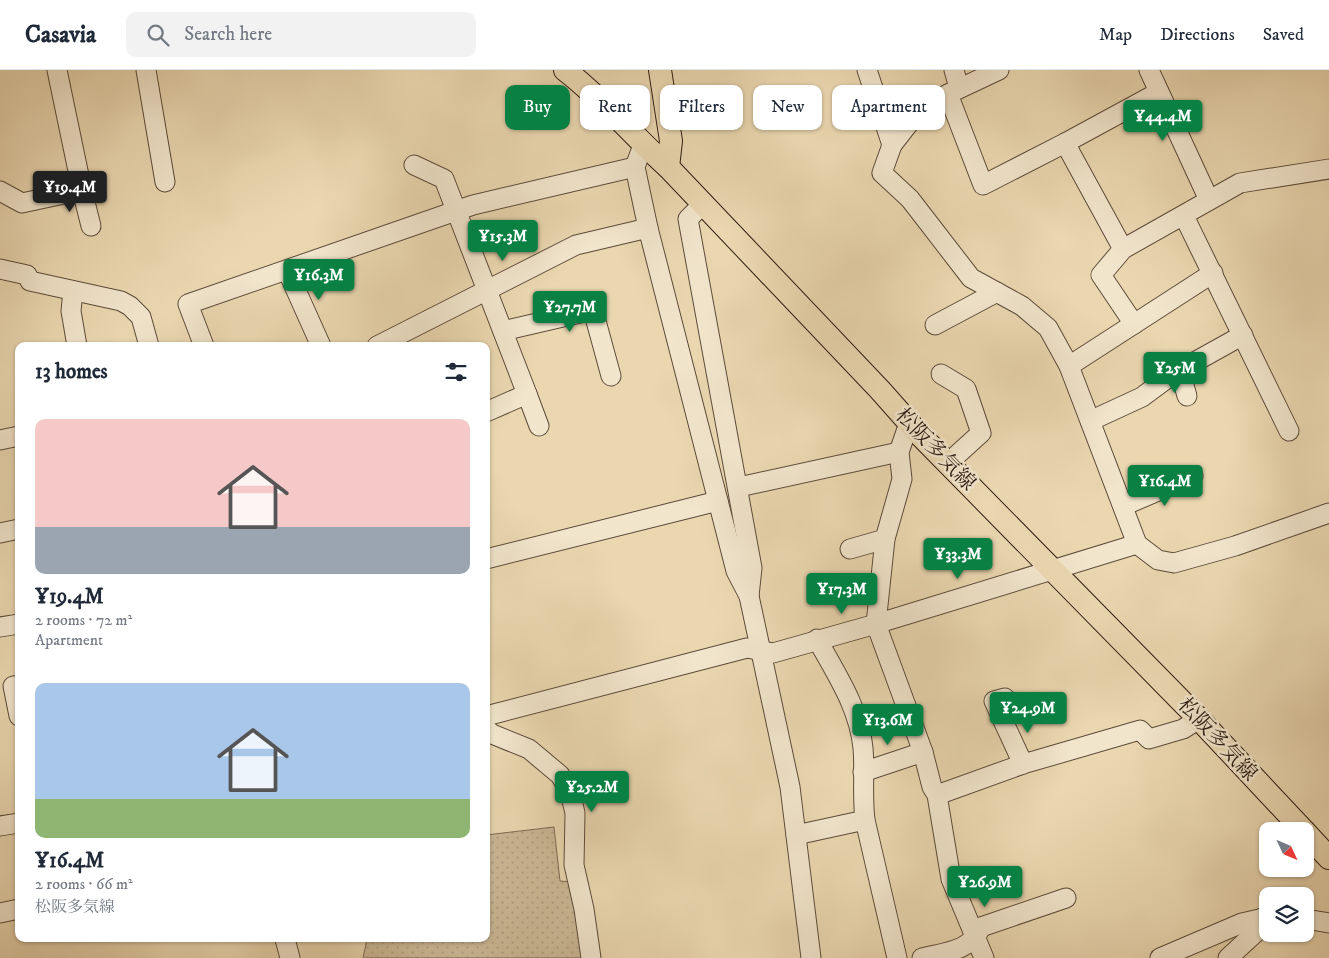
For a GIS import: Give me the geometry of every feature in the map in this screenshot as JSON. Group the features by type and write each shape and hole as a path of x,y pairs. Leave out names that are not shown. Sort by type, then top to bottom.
{"main road":[{"name":"松阪多気線","path":"565,70 589,89 703,204 909,423 1199,719 1296,822"},
{"path":"660,70 671,141 668,168"},
{"name":"松阪多気線","path":"1314,842 1329,858"}],"street":[{"path":"57,70 91,226"},
{"path":"146,70 165,182"},
{"path":"867,70 892,145"},
{"path":"954,70 953,91 983,185 1158,92"},
{"path":"999,70 953,91 920,109 892,145 882,173 910,199 971,278 1022,306 1048,328 1069,366 1136,544 1158,560 1174,563 1235,546 1329,513"},
{"path":"1149,70 1209,200"},
{"path":"1065,143 1123,249"},
{"path":"643,145 635,167 648,228 736,571 749,596 790,788 811,958"},
{"path":"414,165 444,179 539,426"},
{"path":"202,342 188,304 457,210 635,167"},
{"path":"1134,324 1101,275 1123,249 1240,183 1329,169"},
{"path":"0,191 22,203 82,190"},
{"path":"703,204 688,219 752,568 749,596"},
{"path":"1184,216 1289,431"},
{"path":"385,342 576,245 648,228"},
{"path":"0,269 27,275 30,281 121,301 130,306 141,317 148,342"},
{"path":"287,270 319,342"},
{"path":"1069,366 1213,273"},
{"path":"74,290 72,311 76,342"},
{"path":"935,325 997,292"},
{"path":"504,331 593,310 611,376"},
{"path":"1090,421 1142,397 1180,371 1243,335"},
{"path":"1180,371 1187,396"},
{"path":"941,374 966,388 981,433 948,463"},
{"path":"490,410 527,394"},
{"path":"909,423 899,452 902,479 885,539 876,624 937,795 951,879 984,958"},
{"path":"0,440 15,437"},
{"path":"738,487 899,452"},
{"path":"710,468 734,463"},
{"path":"1123,506 1193,476"},
{"path":"490,558 718,501"},
{"path":"0,533 15,530"},
{"path":"850,549 885,539"},
{"path":"490,715 747,648 773,653 817,639 876,624 1052,568 1136,544"},
{"path":"0,628 15,625"},
{"path":"817,639 854,707 863,747 862,800 897,958"},
{"path":"1004,698 994,701 1023,764"},
{"path":"937,795 1023,764 1140,730 1149,739 1183,729 1199,719"},
{"path":"490,732 529,749 560,775 570,792 575,813 574,866 584,909 591,958"},
{"path":"863,772 923,752"},
{"path":"796,835 866,820"},
{"path":"0,826 15,824"},
{"path":"922,958 967,946 977,938 981,927 1066,898"},
{"path":"0,913 15,910"},
{"path":"1160,958 1242,923 1259,918"},
{"path":"1314,920 1329,922"},
{"path":"1228,958 1255,933 1259,926"},
{"path":"285,942 288,958"}],"shaded area":[{"path":"554,827 560,881 575,882 587,958 363,958 366,942 490,942 490,835"}]}
